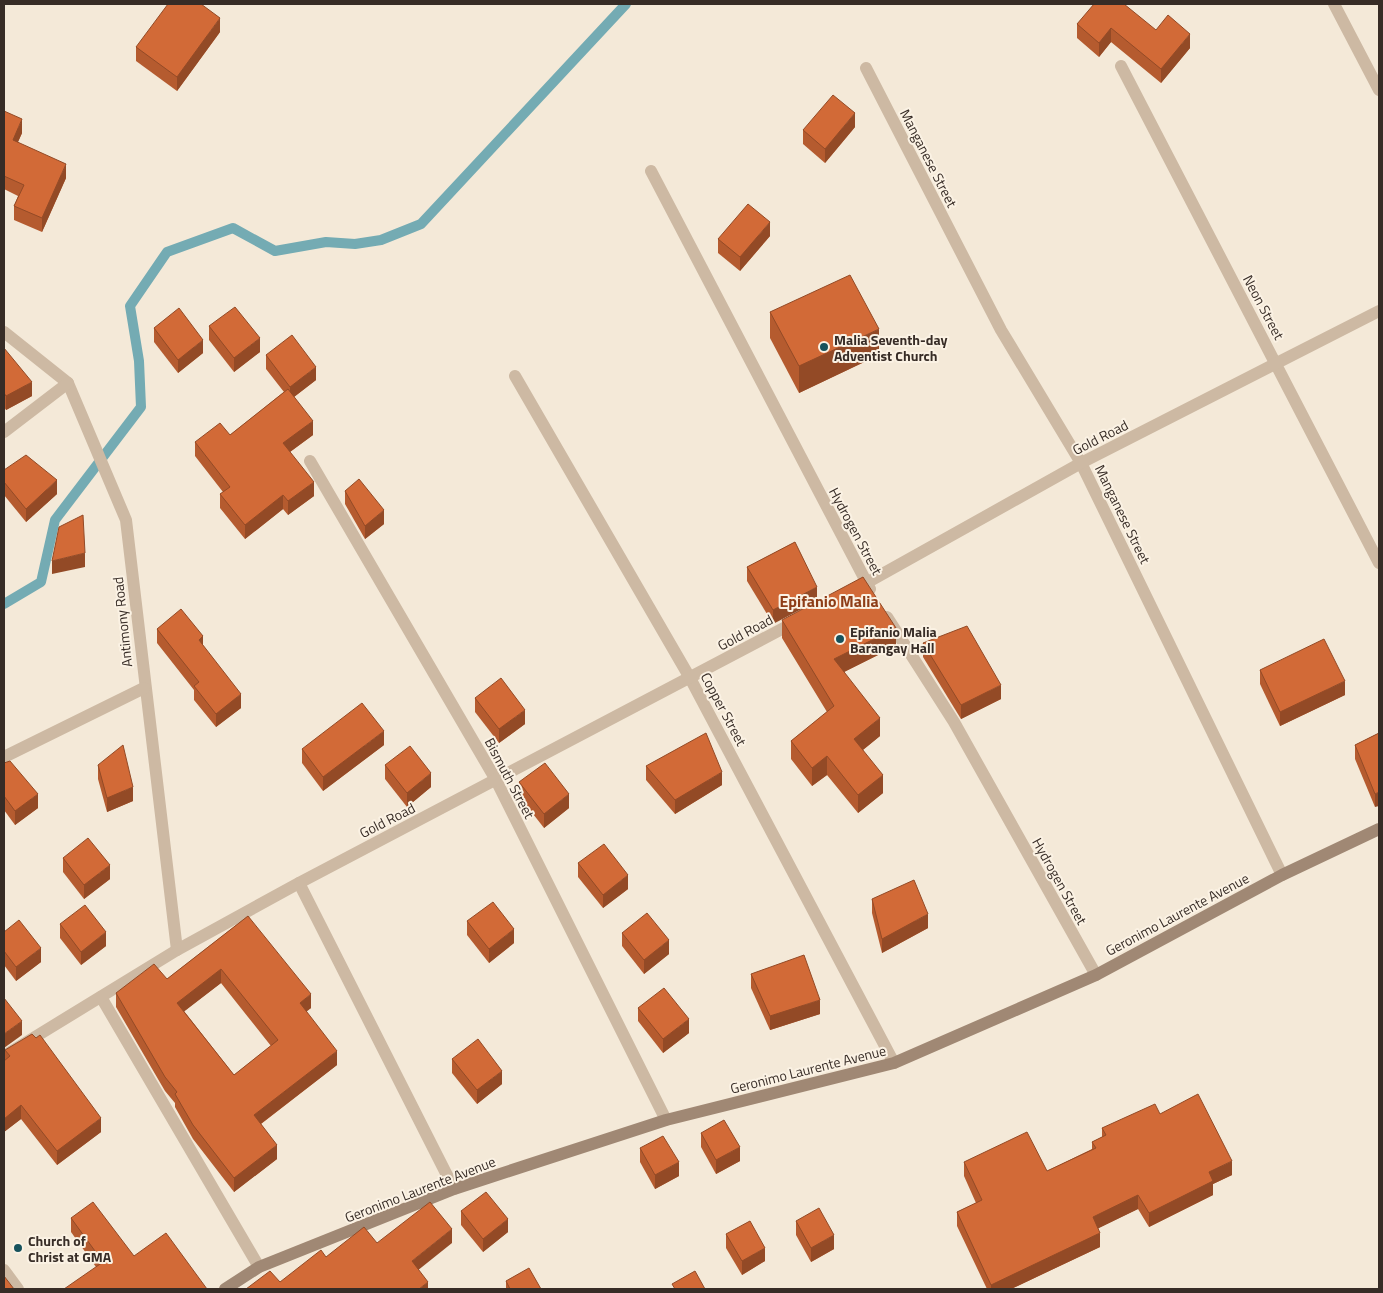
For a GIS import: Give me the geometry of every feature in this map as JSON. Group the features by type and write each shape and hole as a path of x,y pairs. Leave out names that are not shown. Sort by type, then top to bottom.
{"street":[{"path":"1334,4 1379,90"},
{"name":"Neon Street","path":"1121,66 1277,363 1379,563"},
{"name":"Manganese Street","path":"866,68 1001,330 1082,463 1282,875"},
{"name":"Hydrogen Street","path":"651,171 866,584 954,722 1096,975"},
{"name":"Gold Road","path":"840,598 1082,463 1379,311"},
{"name":"Antimony Road","path":"4,332 68,383 126,520 144,688 177,950"},
{"name":"Copper Street","path":"515,376 690,678 894,1063"},
{"path":"4,432 68,383"},
{"name":"Bismuth Street","path":"310,461 496,780 666,1120"},
{"name":"Gold Road","path":"101,997 177,950 299,882 805,617"},
{"path":"4,757 144,688"},
{"name":"Geronimo Laurente Avenue","path":"225,1289 259,1268 454,1190 666,1120 894,1063 1096,975 1282,875 1379,829"},
{"path":"299,882 454,1190"},
{"path":"4,1056 101,997 259,1268"},
{"path":"4,1270 18,1289"}],"building":[{"path":"168,4 201,4 220,18 177,77 136,47"},
{"path":"1094,4 1124,4 1156,30 1168,15 1190,34 1161,69 1111,28 1099,43 1077,24"},
{"path":"833,95 855,113 825,149 803,130"},
{"path":"4,111 22,119 13,140 66,164 42,218 14,206 24,185 4,176"},
{"path":"748,204 770,222 740,257 718,239"},
{"path":"850,275 879,329 799,366 770,312"},
{"path":"235,307 260,338 234,358 209,326"},
{"path":"179,308 203,340 178,360 154,328"},
{"path":"292,335 316,367 290,387 266,355"},
{"path":"4,348 32,382 6,396 4,393"},
{"path":"288,389 313,421 283,443 314,482 288,501 283,495 245,525 220,494 230,487 195,442 220,423 230,435"},
{"path":"26,455 57,480 26,509 4,482 4,470"},
{"path":"359,479 384,510 365,526 345,491"},
{"path":"83,515 85,553 52,561 59,527"},
{"path":"795,542 817,587 773,610 747,567"},
{"path":"863,577 896,628 834,659 880,718 854,739 883,775 858,795 827,756 812,768 791,741 834,706 782,620"},
{"path":"181,609 203,636 199,640 241,694 216,714 194,686 199,682 157,629"},
{"path":"967,626 1001,685 961,705 923,643"},
{"path":"1324,639 1345,681 1280,712 1260,670"},
{"path":"501,678 525,710 499,729 475,698"},
{"path":"362,703 384,731 323,777 302,749"},
{"path":"706,733 722,772 675,800 646,766"},
{"path":"1379,733 1379,792 1375,794 1355,745"},
{"path":"123,745 133,787 107,798 98,765"},
{"path":"410,746 431,773 407,793 385,765"},
{"path":"10,761 38,794 15,811 4,796 4,763"},
{"path":"545,763 569,794 544,814 519,782"},
{"path":"88,838 110,865 84,885 63,858"},
{"path":"604,844 628,875 603,895 578,863"},
{"path":"914,880 928,914 882,939 872,899"},
{"path":"493,902 514,929 489,949 467,921"},
{"path":"85,905 106,932 81,952 60,924"},
{"path":"647,913 669,940 644,960 622,933"},
{"path":"248,916 311,994 300,1003 337,1051 254,1115 277,1145 234,1178 193,1125 175,1094 177,1092 165,1077 116,993 154,964 167,979","holes":["221,969 278,1040 234,1075 177,1003"]},
{"path":"19,920 41,948 16,967 4,951 4,932"},
{"path":"804,955 820,1000 770,1016 751,974"},
{"path":"664,988 689,1019 663,1039 638,1008"},
{"path":"4,998 22,1021 4,1034"},
{"path":"32,1034 36,1038 40,1035 101,1118 57,1151 21,1105 4,1119 4,1061 10,1056 5,1050"},
{"path":"478,1039 502,1071 477,1090 452,1059"},
{"path":"1198,1094 1232,1161 1209,1172 1213,1181 1149,1213 1138,1195 1093,1217 1100,1233 991,1285 957,1212 982,1200 964,1162 1027,1132 1047,1171 1096,1148 1092,1142 1106,1135 1102,1128 1155,1104 1160,1114"},
{"path":"724,1120 740,1147 716,1160 701,1133"},
{"path":"663,1136 679,1162 655,1175 640,1148"},
{"path":"486,1192 508,1219 483,1239 461,1211"},
{"path":"93,1202 134,1256 166,1233 207,1289 64,1289 103,1262 71,1218"},
{"path":"430,1202 452,1229 412,1261 428,1282 419,1289 246,1289 270,1271 280,1282 321,1250 326,1257 364,1227 377,1243"},
{"path":"819,1208 834,1235 811,1248 796,1221"},
{"path":"750,1221 765,1248 742,1261 726,1234"},
{"path":"529,1268 541,1289 510,1289 506,1281"},
{"path":"695,1271 705,1289 675,1289 672,1284"},
{"path":"4,1276 14,1289 4,1289"}],"waterway":[{"path":"4,604 41,582 55,520 141,407 139,361 130,306 167,252 233,228 275,251 326,242 355,244 381,240 421,224 626,4"}],"place":[{"name":"Malia Seventh-day Adventist Church","path":"824,347"},
{"name":"Epifanio Malia Barangay Hall","path":"840,639"},
{"name":"Church of Christ at GMA","path":"18,1248"}],"district":[{"name":"Epifanio Malia","path":"829,601"}]}
